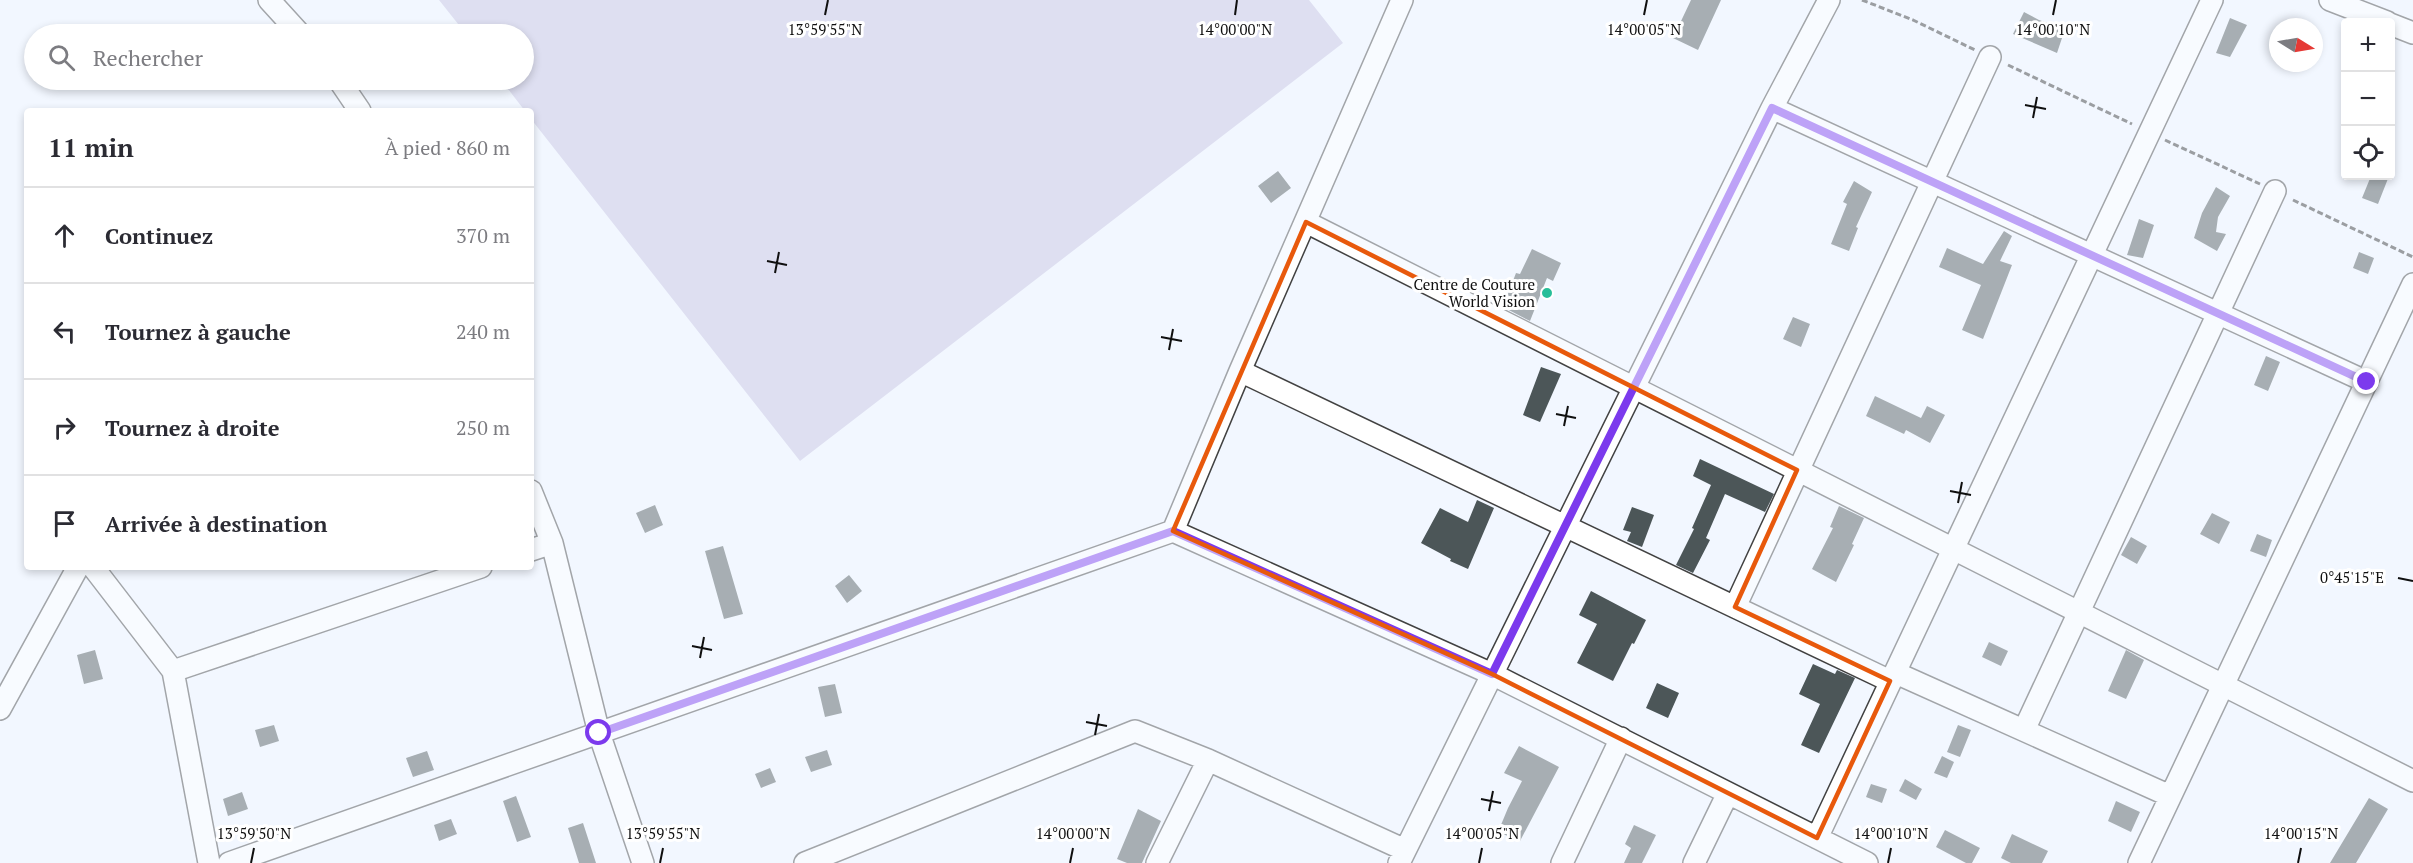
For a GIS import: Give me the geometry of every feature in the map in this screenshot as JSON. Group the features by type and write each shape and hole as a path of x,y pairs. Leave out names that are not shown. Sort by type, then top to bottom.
{"street":[{"path":"269,0 291,24"},
{"path":"804,863 1135,731 1208,760 1402,856 1772,108 1828,0"},
{"path":"1817,838 2212,0"},
{"path":"2330,0 2376,18"},
{"path":"1173,531 1398,2"},
{"path":"2395,26 2413,33"},
{"path":"1735,607 1990,57"},
{"path":"346,90 358,108"},
{"path":"1772,108 2367,382"},
{"path":"2024,730 2274,191"},
{"path":"1306,222 2413,781"},
{"path":"2139,863 2413,284"},
{"path":"1240,371 1735,607 1893,677 2024,730 2170,796"},
{"path":"534,498 552,543 599,733 643,863"},
{"path":"229,863 1173,531 1492,674 1867,863"},
{"path":"534,549 552,543"},
{"path":"0,709 76,570"},
{"path":"95,570 173,671 209,863"},
{"path":"173,671 472,570"},
{"path":"1562,863 1621,738"},
{"path":"1157,863 1208,760"},
{"path":"1694,863 1728,793"}],"highlighted area":[{"path":"1306,222 1797,470 1735,607 1890,681 1817,838 1492,674 1173,531"}],"shaded area":[{"path":"439,0 1309,0 1343,43 800,461 534,123 534,108 523,108 509,90 534,90 534,24 458,24"}],"building":[{"path":"1691,0 1721,0 1698,50 1673,38"},
{"path":"2024,12 2065,29 2057,53 2013,34"},
{"path":"2230,18 2247,25 2230,57 2216,53"},
{"path":"1278,171 1291,188 1271,203 1258,186"},
{"path":"2369,180 2387,180 2378,204 2362,198"},
{"path":"1854,181 1872,192 1856,227 1858,228 1849,251 1831,244 1847,204 1843,202"},
{"path":"2216,187 2230,196 2218,217 2216,232 2226,234 2217,251 2194,238 2202,213"},
{"path":"2139,219 2154,225 2143,258 2127,255"},
{"path":"2004,231 2012,236 2000,261 2012,265 1983,339 1962,330 1981,285 1939,267 1947,248 1983,264"},
{"path":"1532,249 1561,263 1553,281 1547,278 1530,321 1503,307 1516,273 1520,274"},
{"path":"2359,252 2374,258 2368,274 2353,268"},
{"path":"1793,317 1810,324 1801,347 1783,339"},
{"path":"2266,356 2280,362 2268,391 2254,385"},
{"path":"1541,367 1561,374 1540,422 1523,415"},
{"path":"1875,396 1921,418 1927,406 1945,415 1930,443 1906,430 1904,434 1866,416"},
{"path":"1700,459 1774,494 1765,512 1725,494 1706,538 1710,540 1693,573 1676,565 1694,529 1692,528 1711,485 1693,476"},
{"path":"1477,500 1494,508 1468,569 1421,543 1440,508 1468,522"},
{"path":"655,505 663,525 645,533 636,513"},
{"path":"1839,506 1864,518 1836,582 1812,569 1833,528 1830,527"},
{"path":"1632,507 1654,515 1642,547 1627,541 1631,532 1623,530"},
{"path":"2212,513 2230,522 2219,544 2200,534"},
{"path":"2257,534 2272,540 2266,557 2250,551"},
{"path":"2131,537 2147,546 2137,564 2121,555"},
{"path":"723,546 743,614 724,619 705,551"},
{"path":"849,575 862,591 847,603 835,586"},
{"path":"1591,591 1646,620 1613,681 1577,663 1597,624 1579,615"},
{"path":"1989,642 2008,651 2001,666 1982,657"},
{"path":"95,650 103,679 84,684 77,655"},
{"path":"2126,650 2144,660 2126,699 2108,691"},
{"path":"1813,664 1835,674 1837,670 1855,678 1819,753 1801,745 1820,704 1799,694"},
{"path":"1657,683 1679,693 1668,718 1646,708"},
{"path":"835,684 842,713 825,717 818,687"},
{"path":"274,725 279,741 260,747 255,730"},
{"path":"1958,725 1971,730 1960,757 1947,752"},
{"path":"1519,746 1559,767 1520,841 1498,832 1522,781 1504,773"},
{"path":"827,750 832,765 811,772 805,757"},
{"path":"427,751 434,770 413,777 406,758"},
{"path":"1942,756 1954,762 1947,778 1934,773"},
{"path":"770,768 776,782 761,788 755,774"},
{"path":"1905,779 1922,789 1916,800 1899,791"},
{"path":"1871,784 1887,789 1882,803 1866,797"},
{"path":"242,792 248,809 228,816 223,799"},
{"path":"516,796 531,837 517,842 503,801"},
{"path":"2369,798 2388,809 2356,863 2330,863"},
{"path":"2116,801 2140,812 2131,832 2108,821"},
{"path":"1138,809 1161,821 1142,863 1127,863 1117,859"},
{"path":"451,819 457,834 439,841 434,825"},
{"path":"583,823 596,863 579,863 568,828"},
{"path":"1634,825 1656,835 1642,863 1624,863 1631,848 1625,844"},
{"path":"1945,830 1980,848 1972,863 1966,863 1936,847"},
{"path":"2012,834 2048,851 2042,863 2011,863 2001,858"}],"place":[{"name":"Centre de Couture World Vision","path":"1547,293"}],"route":[{"path":"599,733 1173,531 1492,674 1772,108 2367,382"}]}
